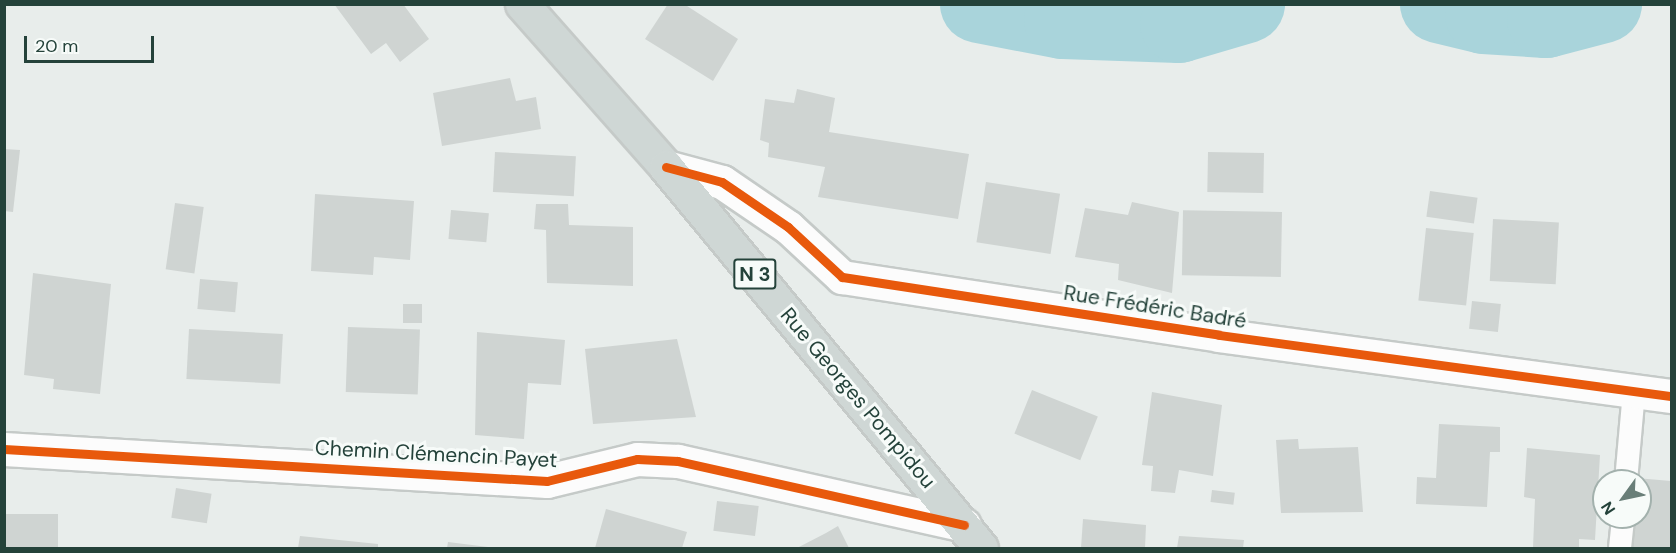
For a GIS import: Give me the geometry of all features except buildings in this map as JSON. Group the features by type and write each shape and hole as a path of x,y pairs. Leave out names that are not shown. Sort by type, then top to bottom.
{"main road":[{"name":"Rue Georges Pompidou","path":"522,4 666,167 973,537"}],"street":[{"name":"Rue Frédéric Badré","path":"666,167 722,182 788,227 842,277 1219,335 1671,396"},
{"name":"Chemin Clémencin Payet","path":"4,449 548,481 637,459 678,461 973,537"}],"lane":[{"path":"1627,469 1634,391"},
{"path":"1620,549 1622,529"}],"waterway":[{"path":"979,4 1063,20 1179,24 1246,4"},
{"path":"1439,4 1484,15 1546,19 1603,4"}],"cycle path":[{"path":"666,167 722,182 788,227 842,277 1219,335 1672,396"},
{"path":"4,449 547,481 637,459 678,461 964,525"}]}
